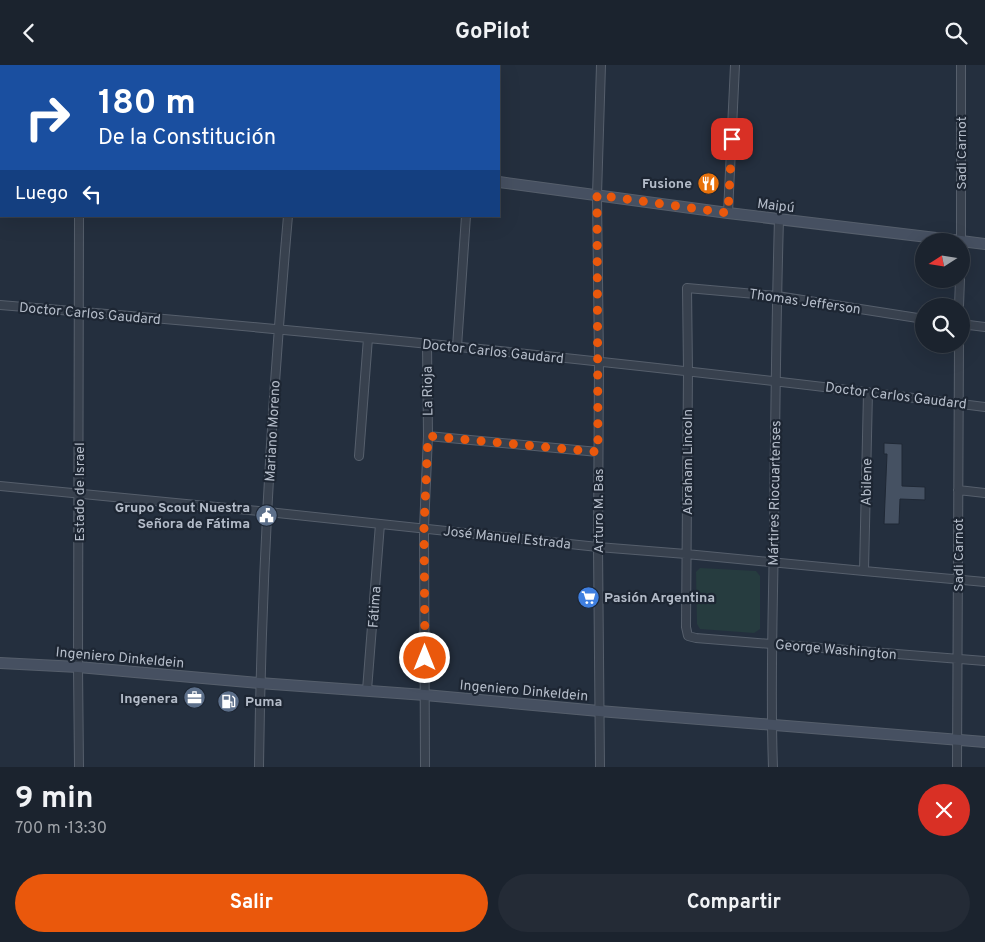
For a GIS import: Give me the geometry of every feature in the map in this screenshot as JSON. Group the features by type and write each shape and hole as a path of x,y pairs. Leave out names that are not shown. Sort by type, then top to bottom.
{"main road":[{"name":"Maipú","path":"500,182 728,213 915,235"},
{"name":"Maipú","path":"970,242 985,244"},
{"name":"Ingeniero Dinkeldein","path":"0,663 78,667 985,741"}],"street":[{"name":"Arturo M. Bas","path":"600,767 597,195 601,65"},
{"path":"728,213 735,65"},
{"name":"Sadi Carnot","path":"961,65 961,233"},
{"name":"Estado de Israel","path":"79,217 79,767"},
{"name":"Mariano Moreno","path":"258,767 268,511 278,330 288,217"},
{"path":"457,347 466,217"},
{"name":"Mártires Riocuartenses","path":"773,767 772,644 779,219"},
{"name":"Thomas Jefferson","path":"687,289 777,296 915,318"},
{"name":"Abraham Lincoln","path":"687,289 686,627 688,636"},
{"name":"Doctor Carlos Gaudard","path":"0,305 599,361 776,380 985,407"},
{"path":"970,325 985,327"},
{"path":"359,456 368,338"},
{"name":"La Rioja","path":"425,767 424,528 428,436 426,344"},
{"name":"Sadi Carnot","path":"956,767 959,353"},
{"name":"Abilene","path":"864,571 868,392"},
{"path":"428,436 598,452"},
{"name":"José Manuel Estrada","path":"0,486 268,511 598,547 686,553 985,582"},
{"path":"958,490 985,493"},
{"name":"Fátima","path":"367,691 380,524"},
{"name":"George Washington","path":"688,636 985,661"}],"green space":[{"path":"700,568 756,571 760,576 760,629 754,633 700,629 697,624 696,572"}],"building":[{"path":"884,443 902,444 902,486 925,487 925,500 900,499 899,524 884,524 887,454 884,454"}],"place":[{"name":"Fusione","path":"708,183"},
{"name":"Grupo Scout Nuestra Señora de Fátima","path":"266,515"},
{"name":"Pasión Argentina","path":"588,597"},
{"name":"Ingenera","path":"194,698"},
{"name":"Puma","path":"229,701"}],"route":[{"path":"425,658 424,528 428,436 598,452 597,195 728,213 732,139"}]}
